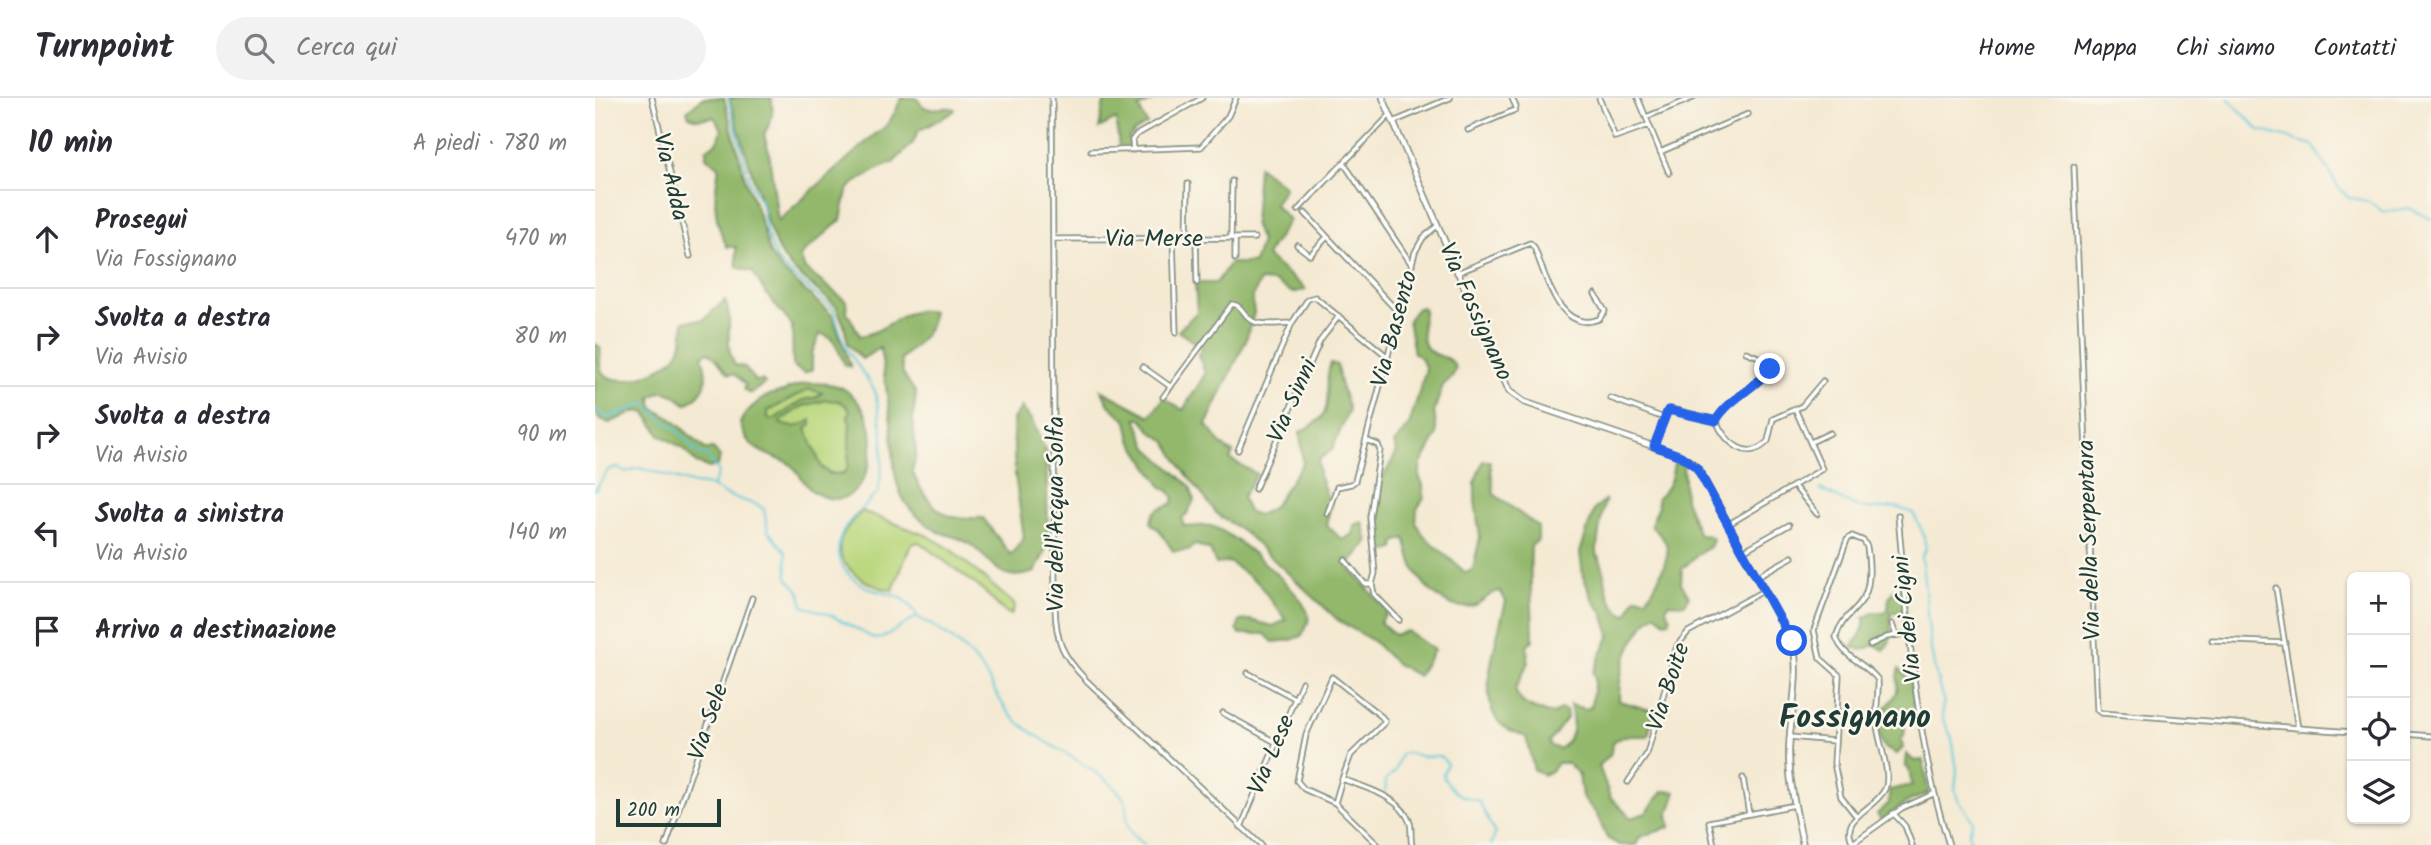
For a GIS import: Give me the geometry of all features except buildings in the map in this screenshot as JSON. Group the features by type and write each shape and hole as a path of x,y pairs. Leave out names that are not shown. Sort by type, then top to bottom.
{"street":[{"name":"Via Adda","path":"652,98 690,256"},
{"name":"Via dell'Acqua Solfa","path":"1052,98 1055,614 1058,642 1066,657 1086,680 1261,845"},
{"path":"1133,150 1132,141 1136,135 1202,98"},
{"path":"1091,151 1201,147 1229,116 1235,98"},
{"name":"Via Fossignano","path":"1383,98 1503,380 1513,395 1527,403 1681,456 1694,464 1729,524 1788,632 1795,653 1789,763 1803,845"},
{"path":"1393,122 1450,98"},
{"path":"1468,130 1515,110 1513,98"},
{"path":"1599,98 1616,138 1649,125"},
{"path":"1638,98 1669,173"},
{"path":"1646,117 1693,98"},
{"path":"1660,152 1748,114"},
{"path":"1298,210 1390,115"},
{"path":"1345,165 1412,265"},
{"name":"Via della Serpentara","path":"2074,167 2097,710 2101,713 2298,729"},
{"path":"1232,181 1235,259"},
{"path":"1187,238 1188,184"},
{"path":"1305,214 1399,313"},
{"name":"Via Basento","path":"1327,514 1337,487 1354,482 1412,265 1420,241 1437,226"},
{"path":"1297,245 1309,255 1328,237"},
{"path":"1196,238 1197,283"},
{"name":"Via Merse","path":"1053,239 1255,238"},
{"path":"1173,239 1176,333"},
{"path":"1457,272 1529,243 1534,247 1559,305 1566,313 1583,321 1599,319 1605,311 1595,294"},
{"name":"Via Sinni","path":"1238,450 1292,323 1300,309 1313,296 1339,316 1318,343 1255,489"},
{"path":"1163,397 1231,305 1241,307 1249,319 1255,322 1292,323"},
{"path":"1339,316 1388,357"},
{"path":"1716,421 1723,410 1747,392 1770,369 1767,361 1746,352"},
{"path":"1143,367 1171,387"},
{"path":"1654,446 1670,409 1716,421 1727,439 1738,449 1749,451 1762,447 1768,441 1773,419 1804,404 1823,381"},
{"path":"1610,398 1664,418"},
{"path":"1729,524 1822,468 1796,410"},
{"path":"1811,442 1830,433"},
{"path":"1366,440 1377,444 1380,449 1370,514 1375,572 1372,584 1375,596 1399,620"},
{"path":"1794,486 1817,514"},
{"name":"Via dei Cigni","path":"1899,515 1918,713 1934,794 1949,845"},
{"path":"1743,551 1789,525"},
{"path":"1857,817 1840,795 1834,760 1839,675 1820,658 1814,630 1847,540 1852,536 1864,541 1868,548 1866,592 1862,601 1848,614 1836,636 1841,648 1878,680 1876,722 1887,778 1883,791 1848,830 1853,845 1893,813 1934,794"},
{"path":"1758,576 1793,557"},
{"path":"1345,560 1365,584 1372,584"},
{"path":"2276,587 2298,729 2347,732"},
{"name":"Via Boite","path":"1628,782 1647,754 1677,646 1682,638 1688,632 1765,590"},
{"name":"Via Sele","path":"666,845 752,598"},
{"path":"1892,624 1896,635"},
{"path":"1870,645 1909,633"},
{"path":"2212,639 2285,643"},
{"path":"1248,673 1296,699"},
{"path":"1335,803 1352,753 1385,722 1332,677 1307,735 1296,779 1301,787 1335,803 1378,845"},
{"name":"Via Lese","path":"1241,827 1303,682"},
{"path":"1223,713 1277,743"},
{"path":"2410,734 2431,736"},
{"path":"1790,737 1834,741"},
{"path":"1743,778 1749,814"},
{"path":"1342,779 1385,796 1398,805 1409,822 1412,845"},
{"path":"1714,845 1709,822 1795,805"},
{"path":"1893,813 1905,825 1912,845"}],"green space":[{"path":"702,98 724,98 746,182 770,254 782,270 832,315 851,367 845,365 833,341 820,334 812,353 812,370 804,373 793,366 792,325 766,294 753,272 737,267 736,247 727,247 717,216 715,198 719,166 706,157 706,150 718,141 722,130 714,117 697,119 689,116 687,111"},
{"path":"729,98 771,98 772,113 764,135 769,152 778,221 887,124 901,98 917,98 928,109 955,109 918,131 913,143 893,163 852,185 847,191 841,220 800,256 805,269 846,301 847,312 860,336 879,330 913,312 932,312 926,333 901,359 903,374 916,393 913,419 916,455 912,471 923,493 934,505 954,517 983,518 1011,555 1024,538 1015,475 1013,419 1022,407 1032,421 1046,452 1048,532 1044,554 1035,572 1013,576 1006,574 967,542 931,527 907,505 895,472 880,348 862,359 848,344 836,306 791,268 779,252"},
{"path":"1105,98 1158,98 1139,108 1147,124 1129,138 1130,147 1119,147 1116,119 1099,128"},
{"path":"1258,166 1285,187 1274,204 1289,220 1266,256 1306,289 1293,293 1274,282 1260,281 1252,298 1254,313 1246,340 1206,425 1222,446 1233,453 1230,459 1257,474 1242,497 1248,512 1259,515 1272,508 1303,463 1300,432 1316,423 1324,413 1331,363 1337,365 1349,410 1332,450 1318,460 1319,475 1331,506 1326,524 1342,540 1353,534 1354,525 1363,522 1368,542 1347,566 1388,611 1380,622 1394,635 1407,631 1434,650 1418,676 1395,663 1373,641 1339,621 1244,532 1217,514 1182,468 1166,441 1152,432 1141,418 1136,418 1148,448 1190,486 1194,500 1182,518 1183,525 1214,527 1238,541 1291,589 1308,614 1302,636 1291,640 1273,642 1265,634 1240,634 1237,629 1240,621 1250,620 1273,626 1286,620 1258,583 1229,562 1216,564 1210,550 1194,544 1190,550 1173,551 1151,523 1155,512 1172,504 1174,498 1162,487 1131,440 1127,421 1109,405 1101,390 1150,416 1164,398 1183,410 1205,374 1199,355 1202,348 1178,331 1197,312 1195,283 1216,283 1230,263 1254,263 1261,241 1254,225"},
{"path":"725,300 729,317 731,357 735,365 745,367 755,381 762,380 765,383 750,394 744,389 746,385 735,374 729,374 708,352 702,356 706,371 705,384 693,400 686,404 663,391 651,397 653,408 672,419 705,449 713,449 720,457 718,465 709,468 696,463 684,449 660,435 646,413 637,411 609,423 600,420 595,412 595,344 600,347 600,367 603,373 620,380 643,376 664,366 678,353 684,321 703,320"},
{"path":"1421,307 1424,310 1425,345 1433,353 1448,359 1456,368 1452,377 1443,385 1434,411 1437,435 1421,464 1419,476 1424,498 1417,509 1416,523 1424,536 1466,573 1473,569 1480,537 1475,481 1483,461 1490,461 1494,494 1538,527 1538,540 1531,546 1533,640 1527,645 1528,663 1515,689 1529,707 1553,714 1561,709 1566,711 1567,718 1549,742 1551,746 1559,749 1571,735 1573,723 1570,705 1586,709 1591,707 1595,678 1593,672 1610,635 1602,611 1593,600 1583,576 1580,552 1594,510 1606,499 1597,553 1612,601 1620,612 1626,615 1637,597 1646,598 1664,566 1666,543 1651,524 1658,508 1657,498 1670,482 1674,463 1683,464 1685,499 1699,535 1713,539 1710,547 1682,569 1681,583 1689,596 1685,604 1668,603 1666,609 1670,616 1669,621 1665,622 1656,614 1649,619 1623,664 1619,701 1654,711 1648,736 1624,736 1614,741 1610,755 1599,766 1610,797 1631,818 1646,813 1663,791 1676,792 1668,815 1670,827 1640,837 1636,845 1619,845 1607,838 1597,815 1582,796 1579,775 1568,763 1557,763 1551,771 1543,775 1534,770 1526,737 1508,729 1496,718 1490,704 1489,687 1490,669 1506,601 1500,591 1492,593 1476,605 1455,606 1431,591 1419,577 1405,538 1395,542 1394,549 1387,551 1380,547 1375,525 1379,485 1397,452 1394,443 1409,426 1426,369 1421,358 1414,353 1408,320 1416,309"},
{"path":"807,383 834,385 848,392 864,410 871,434 869,462 865,476 849,495 838,499 817,494 790,464 758,449 745,436 740,423 747,412 771,394","holes":["809,389 822,393 803,400 773,420 768,418 768,411","827,400 841,402 850,411 848,467 843,474 830,474 822,468 806,429 811,420 796,426 780,423 803,406"]},
{"path":"809,389 823,392 817,397 803,400 773,420 768,418 768,411"},
{"path":"827,400 841,402 851,411 848,417 848,467 846,472 837,474 829,472 818,462 806,429 811,424 808,422 794,427 780,423 803,406"},
{"path":"862,511 928,536 949,548 1013,603 1015,606 1011,615 1001,609 983,590 919,542 911,544 893,590 875,586 857,576 844,561 840,543 846,530"},
{"path":"1904,588 1906,611 1891,613 1891,637 1884,650 1875,645 1862,650 1852,647 1863,630 1864,618 1874,612 1884,613 1888,610 1889,598 1894,590"},
{"path":"1899,669 1911,681 1915,706 1904,711 1899,724 1905,728 1901,739 1903,748 1897,754 1884,747 1878,721 1896,695"},
{"path":"1906,754 1914,761 1923,760 1929,793 1909,801 1881,820 1877,814 1889,803 1889,790 1912,785 1909,769 1906,767"}],"waterway":[{"path":"728,98 750,182 762,205 766,232 776,258 833,309 845,346 875,391 883,435 882,467 878,492 861,510"},
{"path":"2228,98 2259,130 2313,145 2339,188 2349,198 2367,202 2383,212 2409,208 2431,219"},
{"path":"595,409 607,418 646,403 697,452 708,457 719,472 713,485"},
{"path":"595,490 609,469 618,468 625,472 638,468 694,484 712,486 724,494 760,506 764,510 768,531 786,552 787,577 800,592 803,606 829,614 875,639 882,638 917,617 947,635 979,666 1011,716 1111,784 1125,801 1130,831 1145,845"},
{"path":"1820,489 1856,507 1896,507 1913,513 1923,533 1926,549 1921,557 1934,666 1944,702 1943,720 1952,738 1957,770 1957,798 1973,821 1969,833 1970,839 1976,845"},
{"path":"858,512 849,522 839,543 838,552 846,571 866,587 903,599 917,616"},
{"path":"1385,794 1386,780 1395,771 1401,754 1441,757 1447,764 1443,773 1444,779 1454,791 1479,801 1495,834 1491,845"}],"district":[{"name":"Fossignano","path":"1855,718"}],"route":[{"path":"1770,369 1747,392 1723,410 1716,421 1668,410 1654,446 1681,456 1697,468 1792,641"}]}
